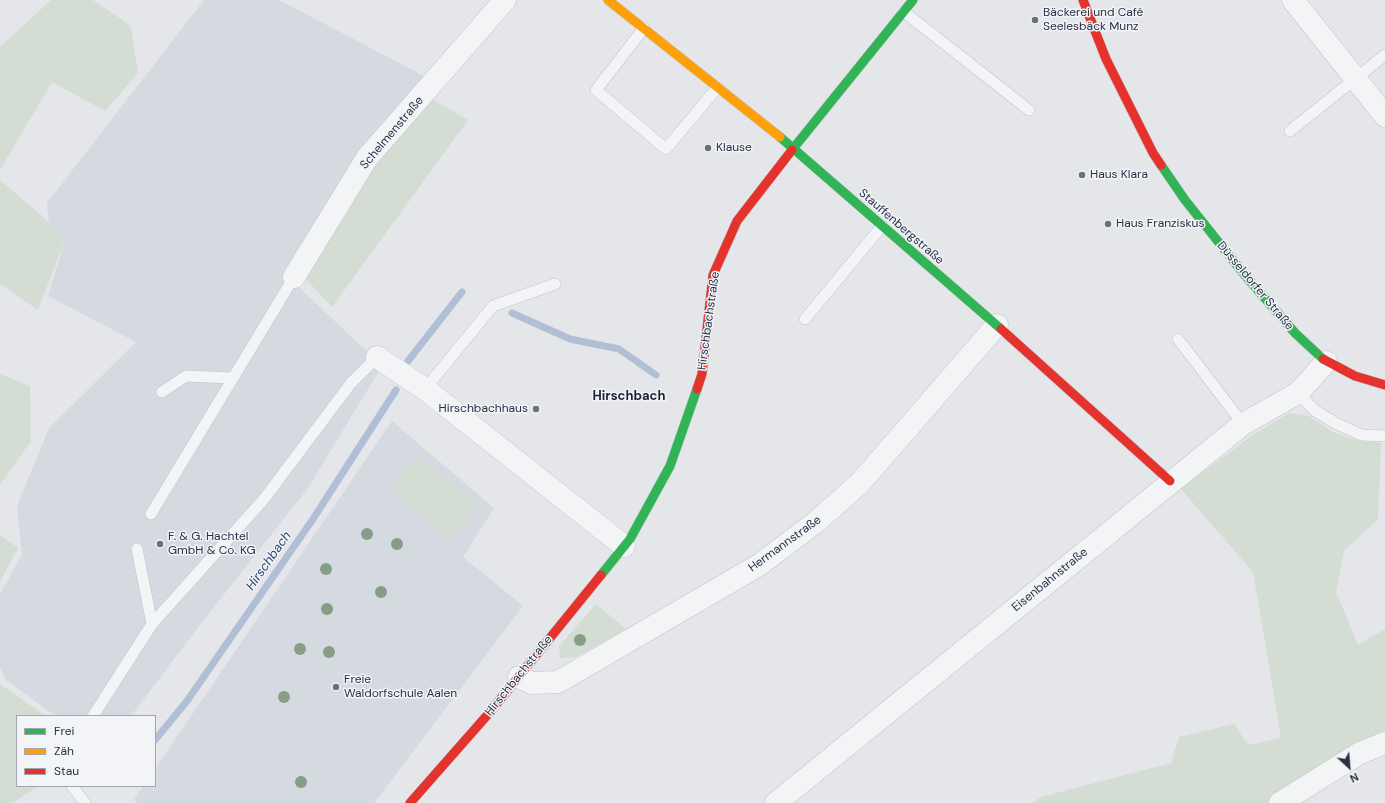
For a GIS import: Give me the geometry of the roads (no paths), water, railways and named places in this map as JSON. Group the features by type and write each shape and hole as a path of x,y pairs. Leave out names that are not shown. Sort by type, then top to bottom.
{"street":[{"name":"Schelmenstraße","path":"294,277 367,158 505,0"},
{"name":"Stauffenbergstraße","path":"608,0 793,148 997,325 1170,481"},
{"name":"Hirschbachstraße","path":"410,803 490,712 630,540 670,466 702,374 713,275 737,221 793,148 913,0"},
{"name":"Düsseldorfer Straße","path":"1083,0 1106,59 1153,153 1185,200 1244,274 1295,333 1326,362 1355,376 1385,385"},
{"path":"1293,0 1385,116"},
{"name":"Hermannstraße","path":"519,677 532,683 558,682 759,565 816,522 860,483 997,325"},
{"path":"377,357 425,389 624,546"},
{"name":"Eisenbahnstraße","path":"776,803 1170,481 1243,424 1298,393 1326,362"},
{"path":"1280,803 1360,753 1385,743"}],"lane":[{"path":"904,12 1029,110"},
{"path":"644,28 596,90 666,149 717,88"},
{"path":"1290,131 1385,55"},
{"path":"805,319 882,226"},
{"path":"151,514 294,277"},
{"path":"425,389 493,306 555,284"},
{"path":"1178,339 1243,424"},
{"path":"94,715 152,624 264,499 350,383 377,357"},
{"path":"162,392 186,376 232,378"},
{"path":"1298,393 1314,410 1337,424 1362,435 1385,436"},
{"path":"137,549 152,624"},
{"path":"73,787 85,803"}],"waterway":[{"name":"Hirschbach","path":"408,361 462,292"},
{"name":"Hirschbach","path":"512,313 570,339 619,349 656,375"},
{"name":"Hirschbach","path":"156,739 187,701 313,519 396,390"}],"place":[{"name":"Bäckerei und Café Seelesbäck Munz","path":"1035,20"},
{"name":"Klause","path":"708,148"},
{"name":"Haus Klara","path":"1082,175"},
{"name":"Haus Franziskus","path":"1108,224"},
{"name":"Hirschbachhaus","path":"536,409"},
{"name":"F. & G. Hachtel GmbH & Co. KG","path":"160,544"},
{"name":"Freie Waldorfschule Aalen","path":"336,687"}],"district":[{"name":"Hirschbach","path":"629,397"}]}
